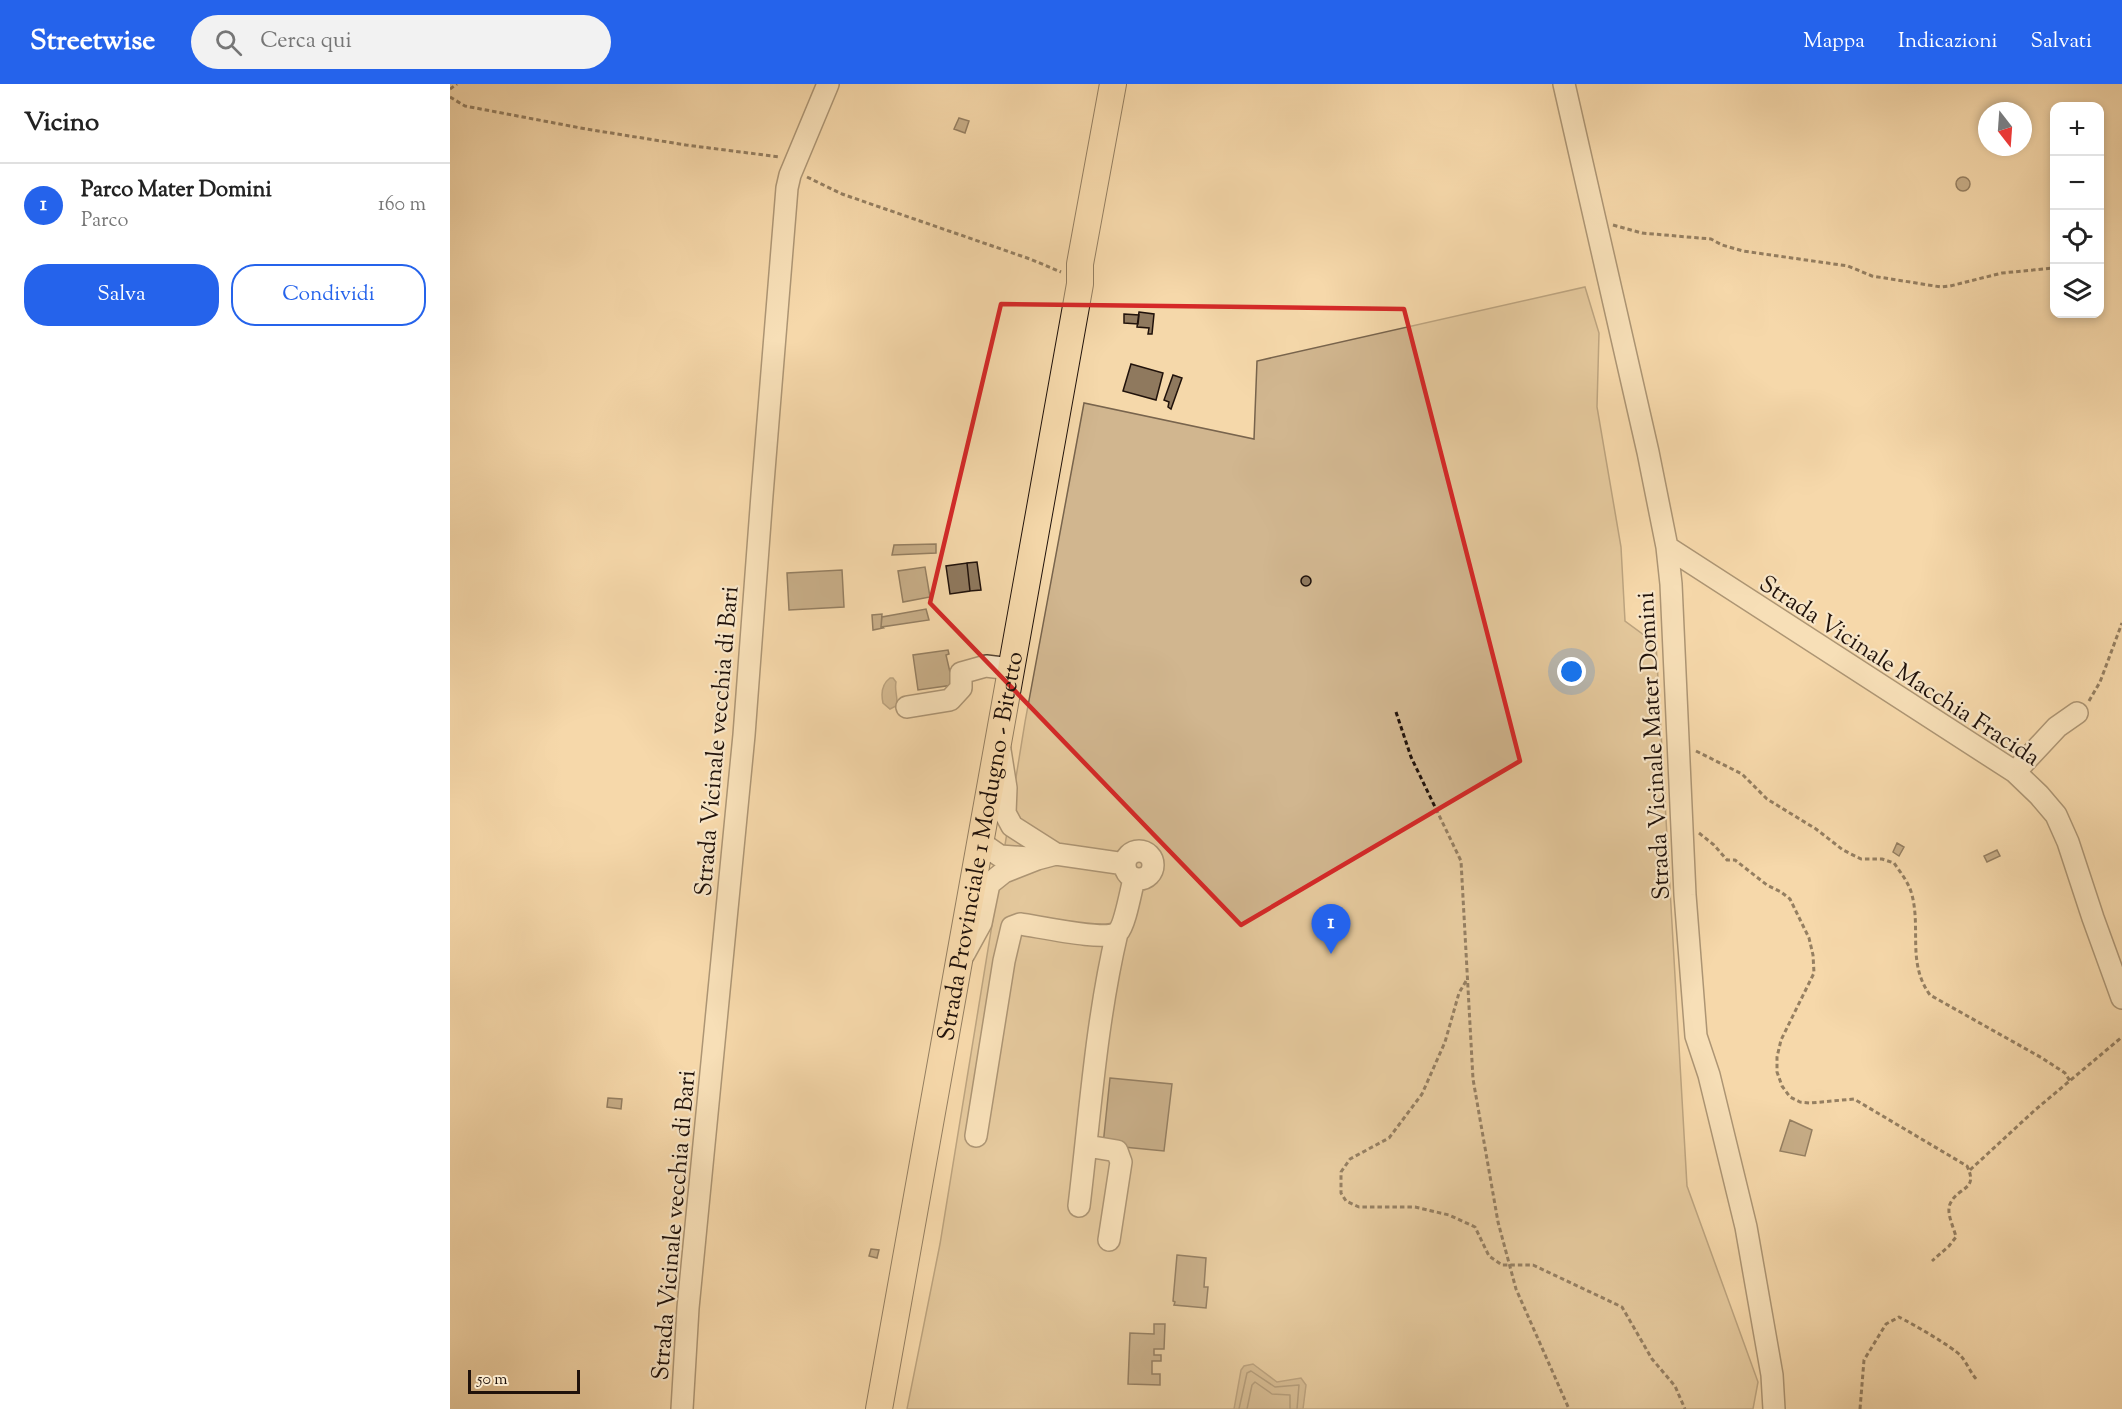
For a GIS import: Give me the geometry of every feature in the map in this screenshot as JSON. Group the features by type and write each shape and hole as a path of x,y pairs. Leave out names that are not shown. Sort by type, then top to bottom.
{"main road":[{"name":"Strada Provinciale 1 Modugno - Bitetto","path":"879,1409 1080,284 1080,264 1118,87"}],"street":[{"name":"Strada Vicinale vecchia di Bari","path":"682,1409 688,1308 744,735 787,188 828,84"},
{"name":"Strada Vicinale Mater Domini","path":"1564,84 1648,452 1667,548 1671,584 1685,907 1696,1036 1709,1075 1746,1227 1772,1375 1774,1409"},
{"name":"Strada Vicinale Macchia Fracida","path":"1667,548 2015,772 2039,795 2056,815 2068,842 2122,998"},
{"path":"907,707 950,700 961,688 961,672 986,666 1011,669"},
{"path":"2015,772 2057,727 2077,713"},
{"path":"999,739 1006,788 1005,813 1012,826 1044,852"},
{"path":"980,842 1022,840 1044,852 1130,871 1123,920 1117,933 1111,958 1079,1206"},
{"path":"960,963 981,923 989,884 1004,872 1044,852"},
{"path":"976,1136 1004,961 1012,927 1020,924 1091,935 1111,936 1117,933"},
{"path":"1087,1146 1117,1151 1121,1162 1109,1240"}],"path":[{"path":"450,89 457,84"},
{"path":"450,97 465,106 675,143 784,158 801,174 842,194 1055,268 1080,284"},
{"path":"1595,225 1610,224 1642,232 1711,239 1743,251 1848,266 1872,276 1941,286 1950,286 2002,273 2050,268"},
{"path":"2077,713 2095,695 2122,623"},
{"path":"1396,712 1411,757 1461,861 1473,1079 1497,1222 1516,1289 1569,1409"},
{"path":"1678,743 1742,774 1767,799 1816,829 1843,850 1861,859 1882,859 1894,862 1912,893 1917,969 1930,995 2042,1058 2065,1073 2070,1081"},
{"path":"1682,824 1714,845 1727,860 1735,860 1767,885 1781,891 1790,899 1809,938 1814,955 1814,973 1786,1031 1778,1057 1778,1072 1782,1086 1790,1097 1810,1104 1854,1099 1958,1160 1970,1170 1971,1183 1950,1204 1949,1213 1956,1237 1932,1261"},
{"path":"1466,980 1459,993 1445,1042 1422,1094 1389,1138 1350,1159 1341,1172 1341,1193 1346,1201 1359,1207 1415,1207 1449,1215 1475,1227 1489,1256 1502,1265 1510,1267 1522,1264 1533,1265 1622,1307 1652,1359 1675,1386 1685,1409"},
{"path":"1970,1170 2122,1037"},
{"path":"1860,1409 1864,1360 1886,1324 1899,1317 1954,1350 1962,1357 1977,1380"}],"highlighted area":[{"path":"1001,304 1404,309 1520,761 1241,925 930,603"}],"shaded area":[{"path":"1585,287 1599,333 1597,407 1621,547 1625,621 1656,644 1687,1186 1758,1382 1753,1409 907,1409 940,1244 1025,722 1084,403 1254,439 1257,361"}],"water":[{"path":"890,678 896,682 897,700 896,706 890,709 883,703 882,696 884,686"},
{"path":"1253,1364 1277,1382 1301,1378 1306,1385 1303,1409 1234,1409 1241,1370 1244,1366"}],"building":[{"path":"959,118 969,121 965,133 954,129"},
{"path":"1960,177 1966,177 1970,184 1966,191 1960,191 1956,187 1956,181"},
{"path":"1139,312 1154,314 1152,334 1148,334 1149,328 1137,327"},
{"path":"1124,314 1139,315 1138,324 1124,323"},
{"path":"1131,364 1163,373 1156,400 1123,391"},
{"path":"1173,375 1182,378 1171,409 1168,407 1169,402 1164,400"},
{"path":"936,544 936,553 892,555 894,545"},
{"path":"977,562 981,590 970,591 967,563"},
{"path":"967,563 970,591 950,594 946,566"},
{"path":"925,567 930,597 903,602 898,571"},
{"path":"842,570 844,607 789,610 787,573"},
{"path":"1306,576 1311,581 1306,586 1301,581"},
{"path":"926,609 929,620 881,627 882,617"},
{"path":"882,614 881,627 883,628 873,630 872,615"},
{"path":"948,650 949,654 946,655 953,685 918,690 913,655"},
{"path":"1897,843 1904,847 1899,856 1893,852"},
{"path":"1997,850 2000,856 1987,862 1984,856"},
{"path":"1110,1078 1172,1084 1164,1151 1103,1145"},
{"path":"608,1098 622,1099 621,1109 607,1107"},
{"path":"1790,1120 1812,1130 1805,1156 1780,1151"},
{"path":"871,1249 879,1250 877,1258 869,1256"},
{"path":"1177,1255 1206,1258 1204,1287 1208,1287 1206,1308 1174,1305"},
{"path":"1154,1324 1165,1324 1164,1349 1154,1349 1154,1355 1161,1355 1161,1361 1152,1361 1152,1374 1160,1374 1160,1385 1128,1384 1130,1333 1154,1334"}],"place":[{"name":"Parco Mater Domini","path":"1331,954"}]}
